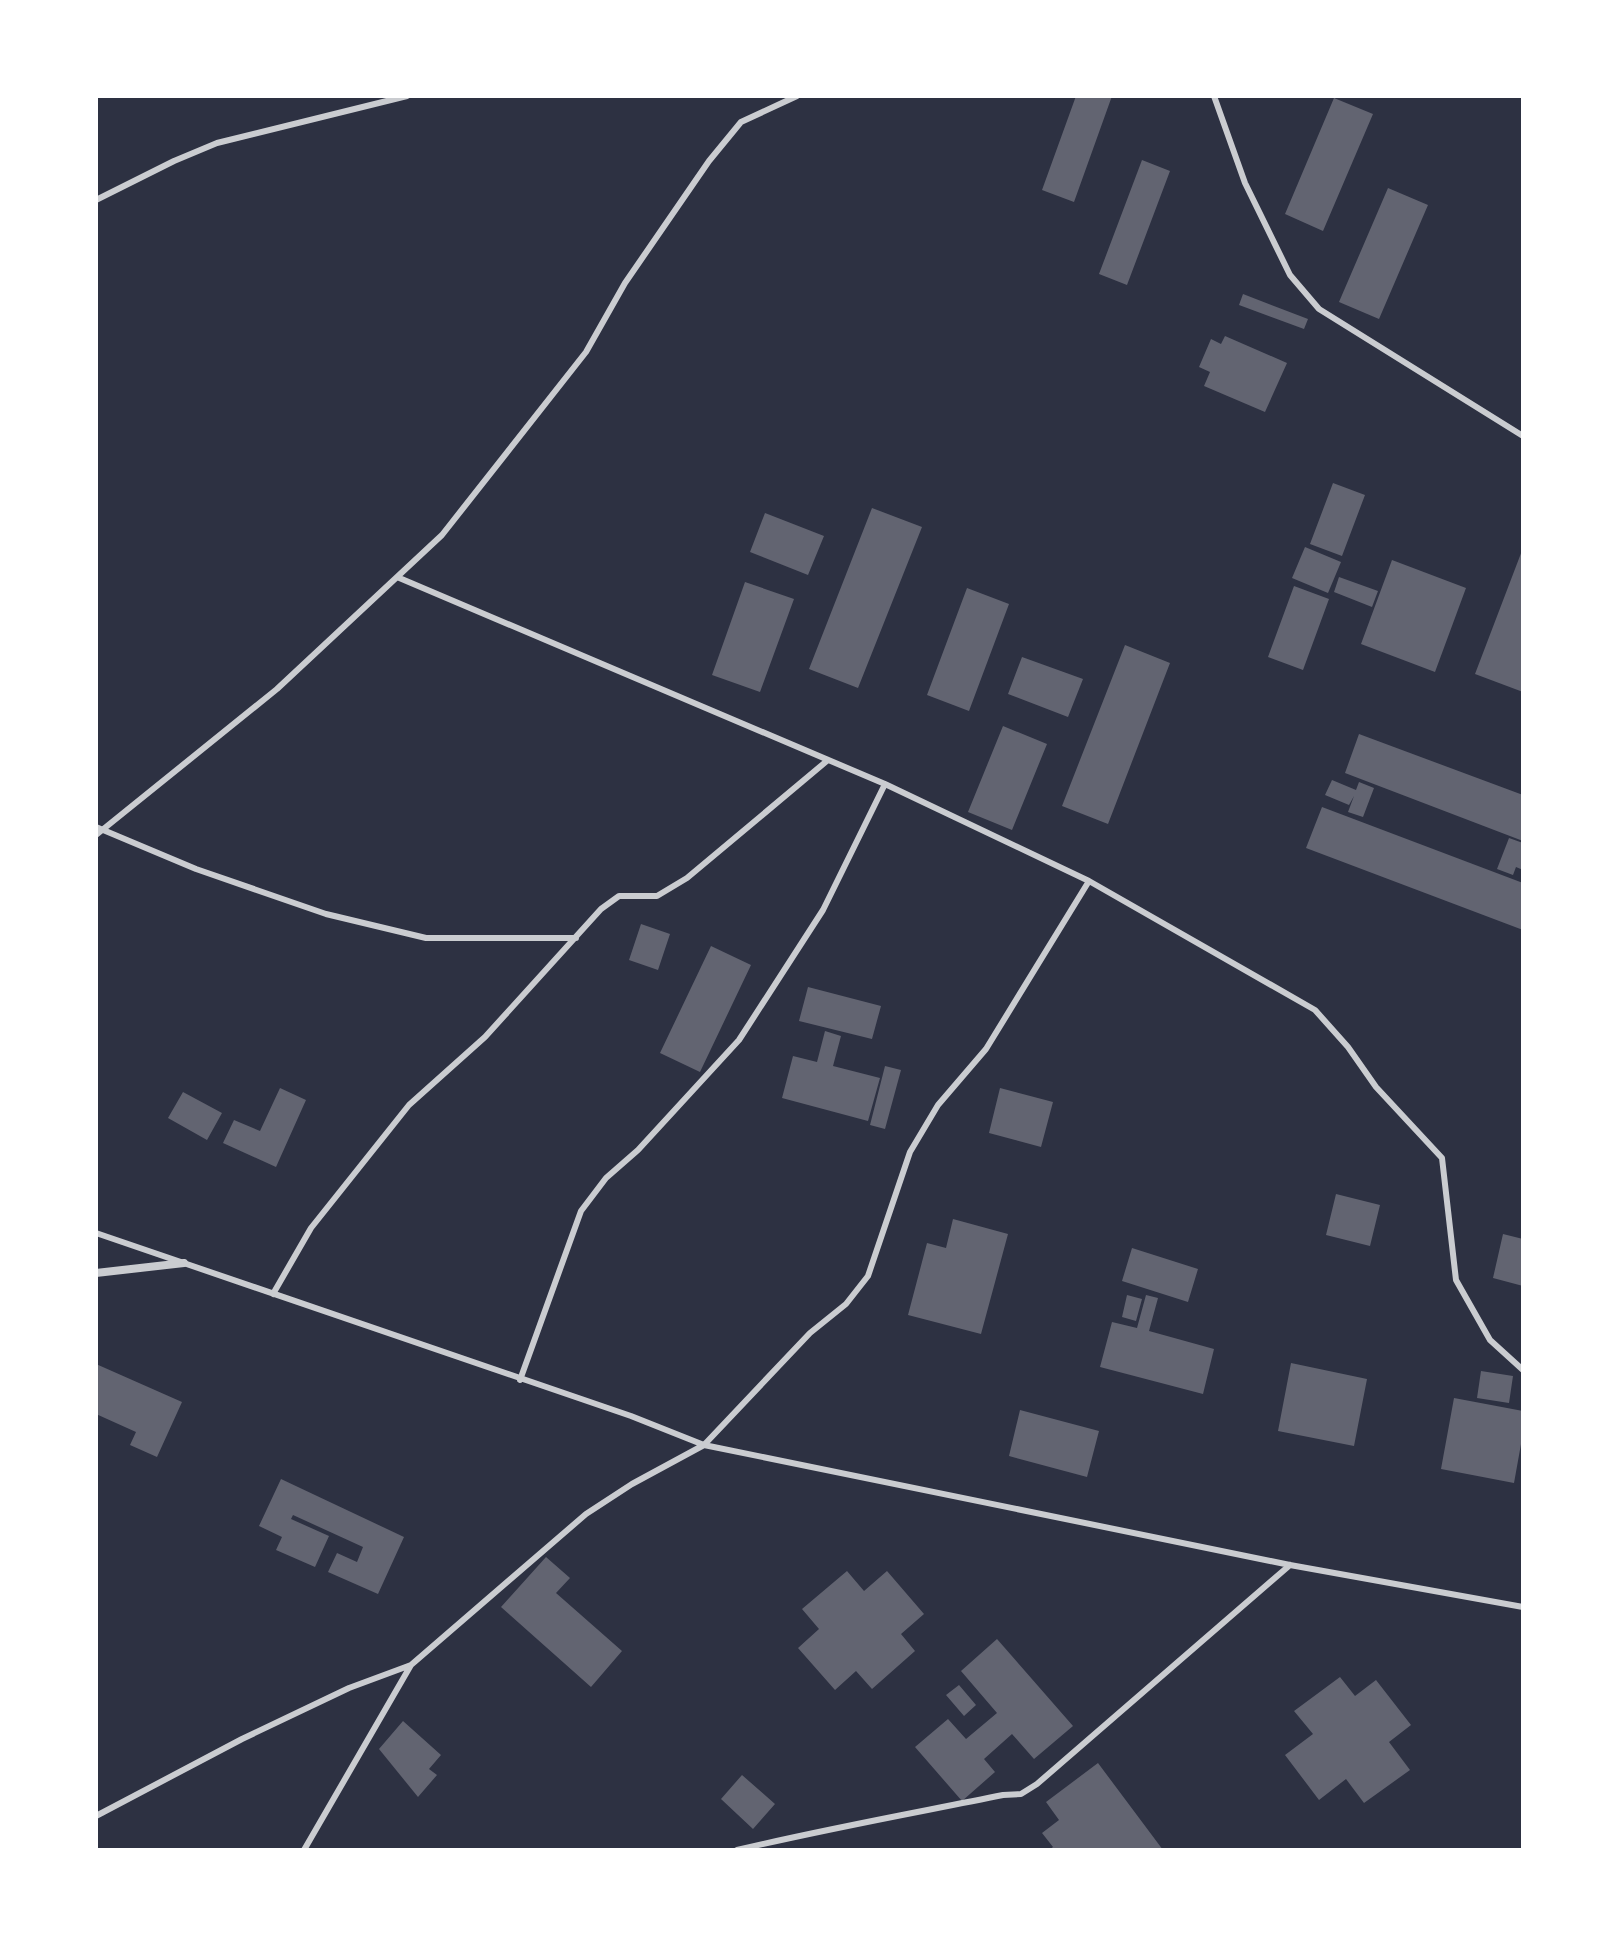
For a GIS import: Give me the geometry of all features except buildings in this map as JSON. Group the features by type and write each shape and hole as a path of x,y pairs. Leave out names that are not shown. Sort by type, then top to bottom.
{"street":[{"path":"96,1273 184,1263"}],"lane":[{"path":"96,200 217,143 407,96"},
{"path":"98,830 277,689 442,535 586,352 625,283 672,212 741,122 797,96"},
{"path":"1214,96 1245,183 1290,275 1319,309 1523,436"},
{"path":"397,577 885,784 1089,881 1315,1010 1376,1087 1442,1158 1456,1280 1490,1340 1523,1370"},
{"path":"273,1294 311,1228 409,1105 485,1037 601,909 619,896 657,896 687,878 828,760"},
{"path":"520,1380 581,1211 606,1178 638,1150 739,1040 823,910 885,784"},
{"path":"98,830 196,869 326,914 426,938 576,938"},
{"path":"96,1816 242,1739 322,1701 411,1665 586,1514 632,1484 704,1445 810,1333 846,1304 868,1276 910,1152 938,1105 986,1049 1089,881"},
{"path":"96,1233 631,1416 704,1445 1290,1565 1523,1607"},
{"path":"737,1850 812,1832 1021,1794 1037,1784 1290,1565"},
{"path":"304,1850 411,1665"}]}
